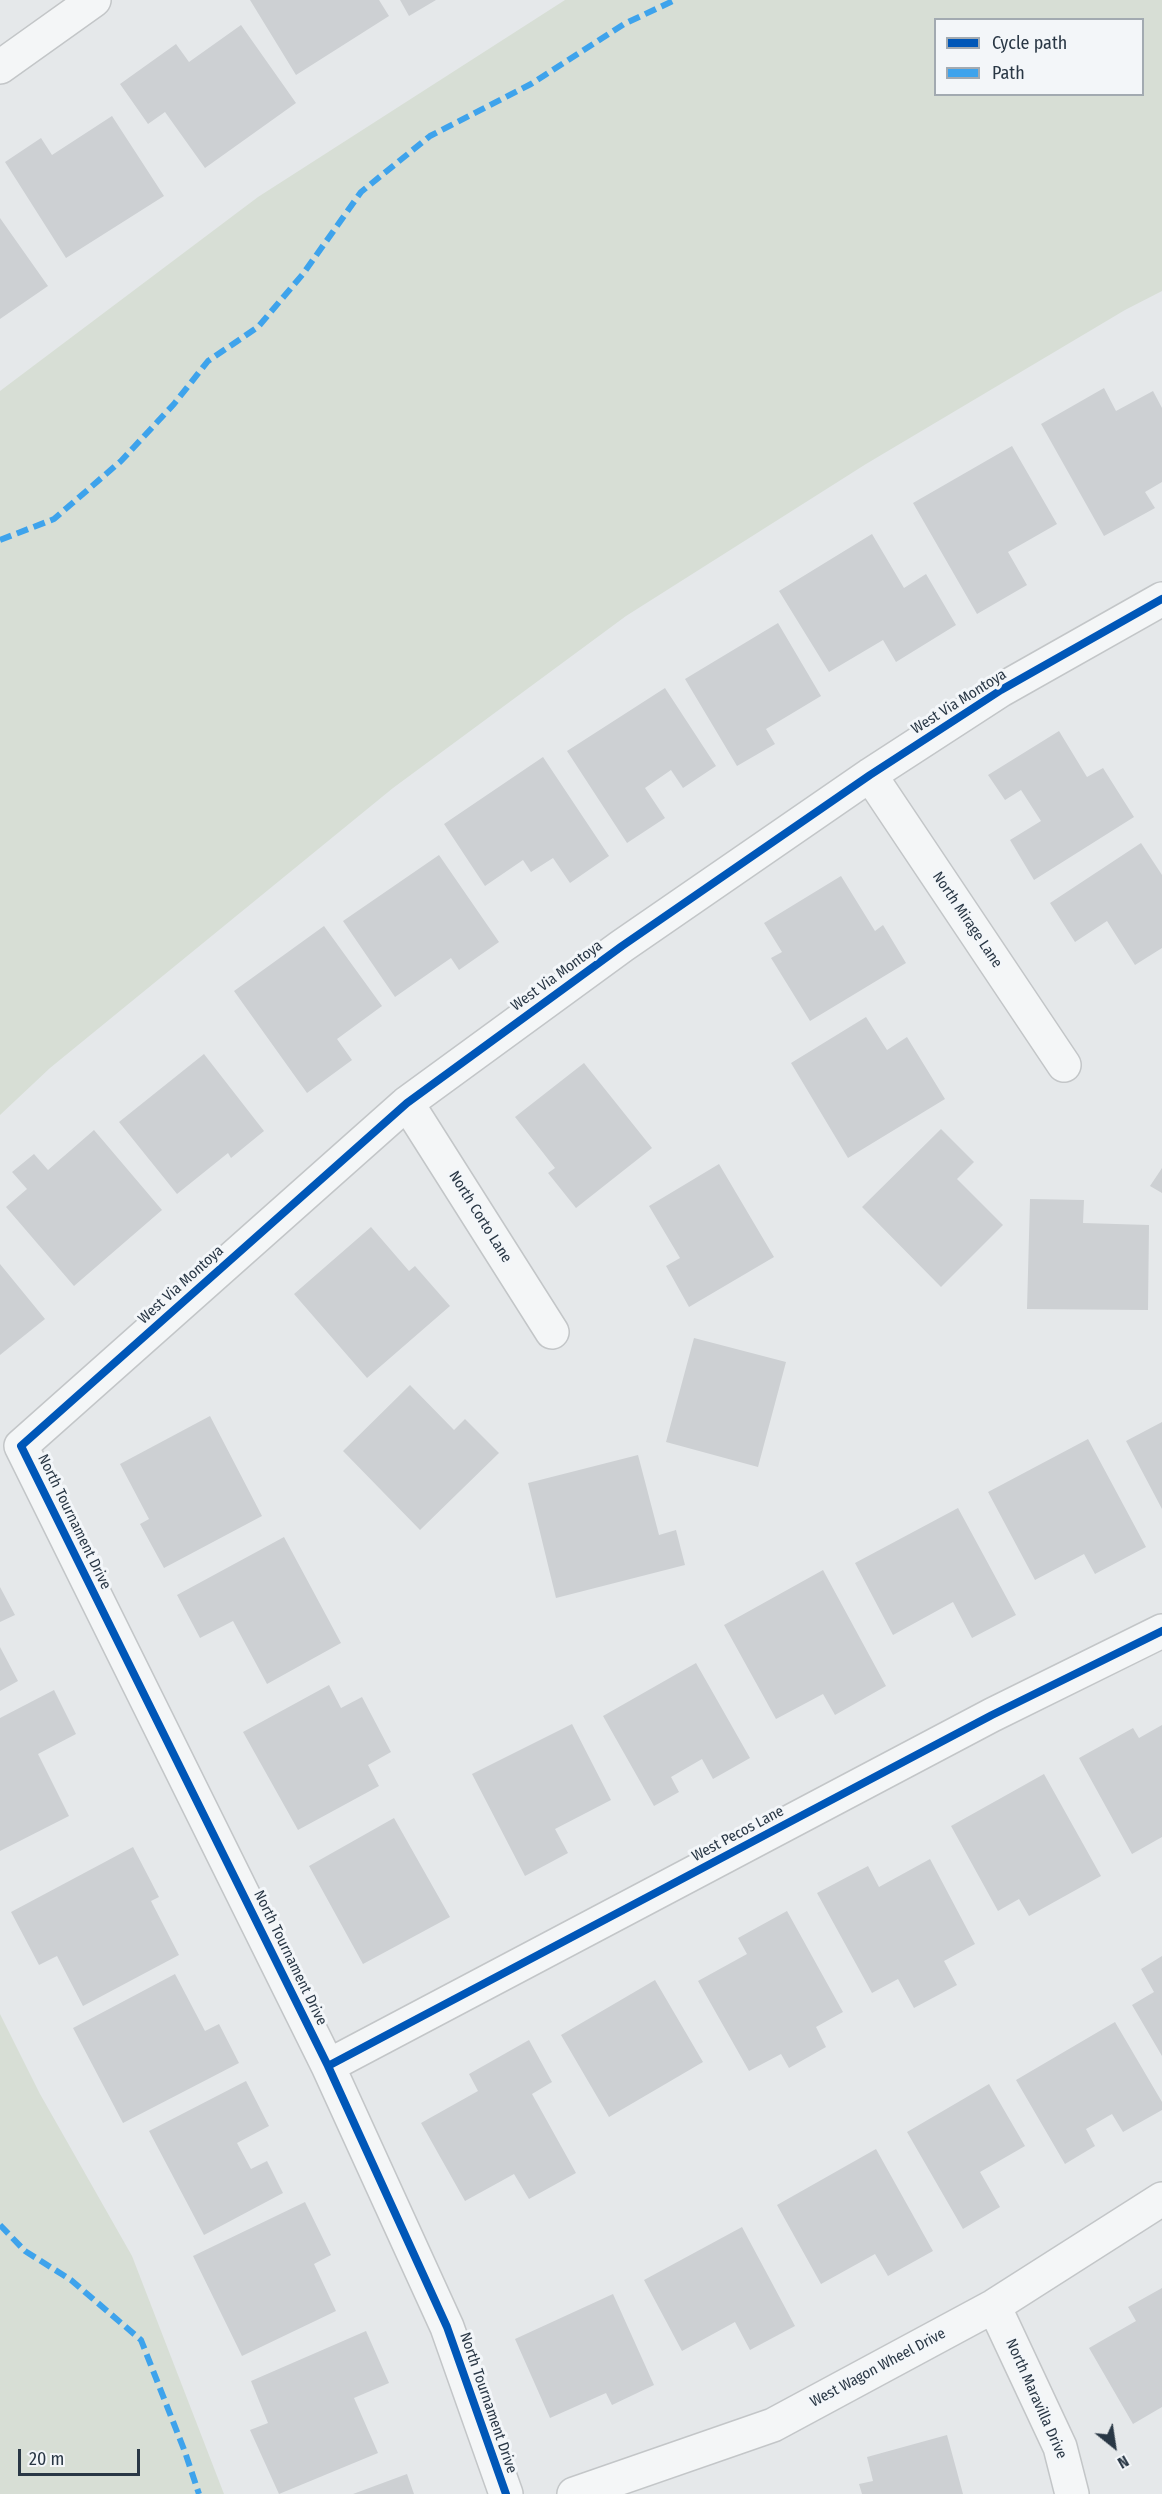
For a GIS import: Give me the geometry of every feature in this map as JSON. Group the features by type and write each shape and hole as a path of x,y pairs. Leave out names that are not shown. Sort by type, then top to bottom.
{"street":[{"path":"0,67 94,0"},
{"name":"West Via Montoya","path":"21,1446 407,1102 622,946 870,775 1001,690 1162,599"},
{"name":"North Mirage Lane","path":"870,775 1064,1065"},
{"name":"North Corto Lane","path":"407,1102 552,1332"},
{"name":"North Tournament Drive","path":"21,1446 328,2066 447,2327 506,2494"},
{"name":"West Pecos Lane","path":"328,2066 992,1714 1162,1631"},
{"name":"West Wagon Wheel Drive","path":"574,2494 773,2425 994,2306 1162,2199"},
{"name":"North Maravilla Drive","path":"994,2306 1060,2447 1072,2494"}],"shaded area":[{"path":"565,0 1162,0 1162,291 1125,310 866,464 626,616 393,788 50,1068 0,1115 0,391 258,197"},
{"path":"0,2014 40,2094 132,2256 224,2494 0,2494"}],"building":[{"path":"250,0 379,0 389,16 296,75"},
{"path":"400,0 436,0 409,16"},
{"path":"241,25 296,103 205,168 165,112 148,124 120,84 176,44 189,62"},
{"path":"112,116 164,196 66,258 5,162 41,138 52,155"},
{"path":"0,218 48,286 0,319"},
{"path":"1104,388 1116,411 1153,391 1162,408 1162,482 1145,492 1155,508 1104,536 1041,424"},
{"path":"1012,446 1057,524 1008,552 1027,585 977,614 913,503"},
{"path":"872,534 904,588 926,574 956,625 896,662 883,640 829,672 779,591"},
{"path":"778,623 821,696 766,729 775,744 737,766 685,679"},
{"path":"665,688 716,766 683,788 671,770 645,788 665,818 627,843 567,751"},
{"path":"1059,731 1087,777 1103,768 1134,817 1034,880 1010,840 1041,821 1021,790 1005,800 988,775"},
{"path":"543,757 609,856 570,883 553,858 531,872 523,860 485,886 444,824"},
{"path":"1141,843 1162,875 1162,948 1135,965 1107,921 1075,942 1050,903"},
{"path":"439,855 499,942 459,970 451,958 395,997 343,921"},
{"path":"841,876 875,931 883,925 906,963 810,1021 771,958 782,952 764,923"},
{"path":"324,926 382,1006 337,1039 352,1060 307,1093 234,991"},
{"path":"866,1017 887,1050 907,1037 945,1099 848,1158 791,1063"},
{"path":"204,1054 264,1131 231,1158 228,1153 177,1194 119,1122"},
{"path":"584,1063 652,1148 576,1208 548,1173 555,1168 515,1117"},
{"path":"941,1129 974,1162 957,1179 1003,1225 941,1287 862,1207"},
{"path":"94,1130 162,1210 74,1286 6,1207 27,1189 12,1172 34,1154 48,1170"},
{"path":"719,1164 774,1257 689,1307 666,1266 680,1258 649,1206"},
{"path":"1162,1168 1162,1193 1150,1186"},
{"path":"1030,1199 1084,1200 1083,1223 1149,1225 1148,1310 1027,1309"},
{"path":"371,1227 409,1271 415,1266 450,1306 367,1378 294,1294"},
{"path":"0,1264 45,1319 0,1355"},
{"path":"694,1338 786,1362 758,1467 666,1442"},
{"path":"410,1385 454,1430 465,1419 499,1453 420,1530 343,1451"},
{"path":"210,1416 262,1516 164,1568 140,1524 149,1519 120,1464"},
{"path":"1162,1422 1162,1509 1126,1441"},
{"path":"1088,1439 1146,1547 1095,1574 1084,1554 1035,1580 988,1492"},
{"path":"638,1455 659,1535 676,1530 685,1565 556,1598 528,1483"},
{"path":"958,1508 1016,1615 972,1638 953,1602 893,1635 855,1563"},
{"path":"284,1537 341,1643 267,1684 233,1621 200,1638 177,1595"},
{"path":"823,1570 886,1686 835,1715 823,1694 776,1719 724,1625"},
{"path":"0,1587 15,1615 0,1622"},
{"path":"0,1647 18,1681 0,1691"},
{"path":"696,1663 750,1758 713,1779 702,1759 671,1777 679,1792 654,1806 603,1716"},
{"path":"329,1685 341,1708 362,1697 391,1752 368,1765 379,1786 298,1830 243,1732"},
{"path":"54,1690 76,1734 38,1754 69,1816 0,1851 0,1718"},
{"path":"572,1724 611,1800 555,1829 568,1853 525,1876 472,1774"},
{"path":"1162,1725 1162,1837 1132,1854 1079,1758 1133,1728 1139,1738"},
{"path":"1044,1774 1101,1876 1029,1916 1019,1899 998,1911 951,1826"},
{"path":"394,1818 450,1917 363,1964 309,1866"},
{"path":"133,1847 159,1897 151,1901 179,1955 83,2006 57,1956 39,1965 11,1912"},
{"path":"930,1859 975,1944 944,1961 957,1985 914,2008 898,1979 872,1993 817,1893 868,1866 879,1887"},
{"path":"787,1911 843,2012 816,2027 826,2047 789,2068 781,2054 749,2071 698,1981 747,1954 738,1938"},
{"path":"1162,1956 1162,2056 1132,2005 1154,1992 1141,1969"},
{"path":"175,1974 205,2031 219,2024 239,2063 123,2123 73,2028"},
{"path":"655,1980 703,2062 609,2117 561,2035"},
{"path":"1115,2022 1162,2102 1162,2110 1123,2132 1112,2114 1086,2129 1095,2146 1065,2164 1016,2080"},
{"path":"529,2040 552,2082 532,2094 576,2173 529,2199 514,2174 465,2201 421,2123 478,2091 469,2074"},
{"path":"246,2081 269,2126 237,2143 251,2169 267,2161 283,2193 204,2235 149,2131"},
{"path":"989,2084 1025,2146 980,2172 1000,2207 963,2229 907,2132"},
{"path":"876,2149 933,2251 888,2276 875,2254 821,2284 777,2205"},
{"path":"305,2202 331,2255 314,2264 336,2311 242,2356 193,2256"},
{"path":"742,2227 795,2326 750,2350 735,2322 682,2351 644,2280"},
{"path":"1162,2288 1162,2407 1133,2424 1089,2348 1136,2321 1128,2307"},
{"path":"613,2294 654,2385 612,2405 606,2393 550,2418 515,2339"},
{"path":"366,2331 389,2383 354,2398 378,2453 279,2494 250,2430 268,2423 251,2381"},
{"path":"947,2435 963,2494 862,2494 859,2484 873,2481 867,2457"},
{"path":"407,2474 414,2494 353,2494"}],"marked path":[{"path":"0,540 54,519 121,461 174,404 208,361 258,327 303,274 361,192 430,136 531,84 624,24 675,0"},
{"path":"0,2225 25,2251 71,2280 141,2340 199,2494"}],"cycle path":[{"path":"506,2494 447,2327 328,2066 21,1446 407,1103 622,946 870,775 1001,690 1162,599"},
{"path":"328,2066 992,1715 1162,1631"}]}
